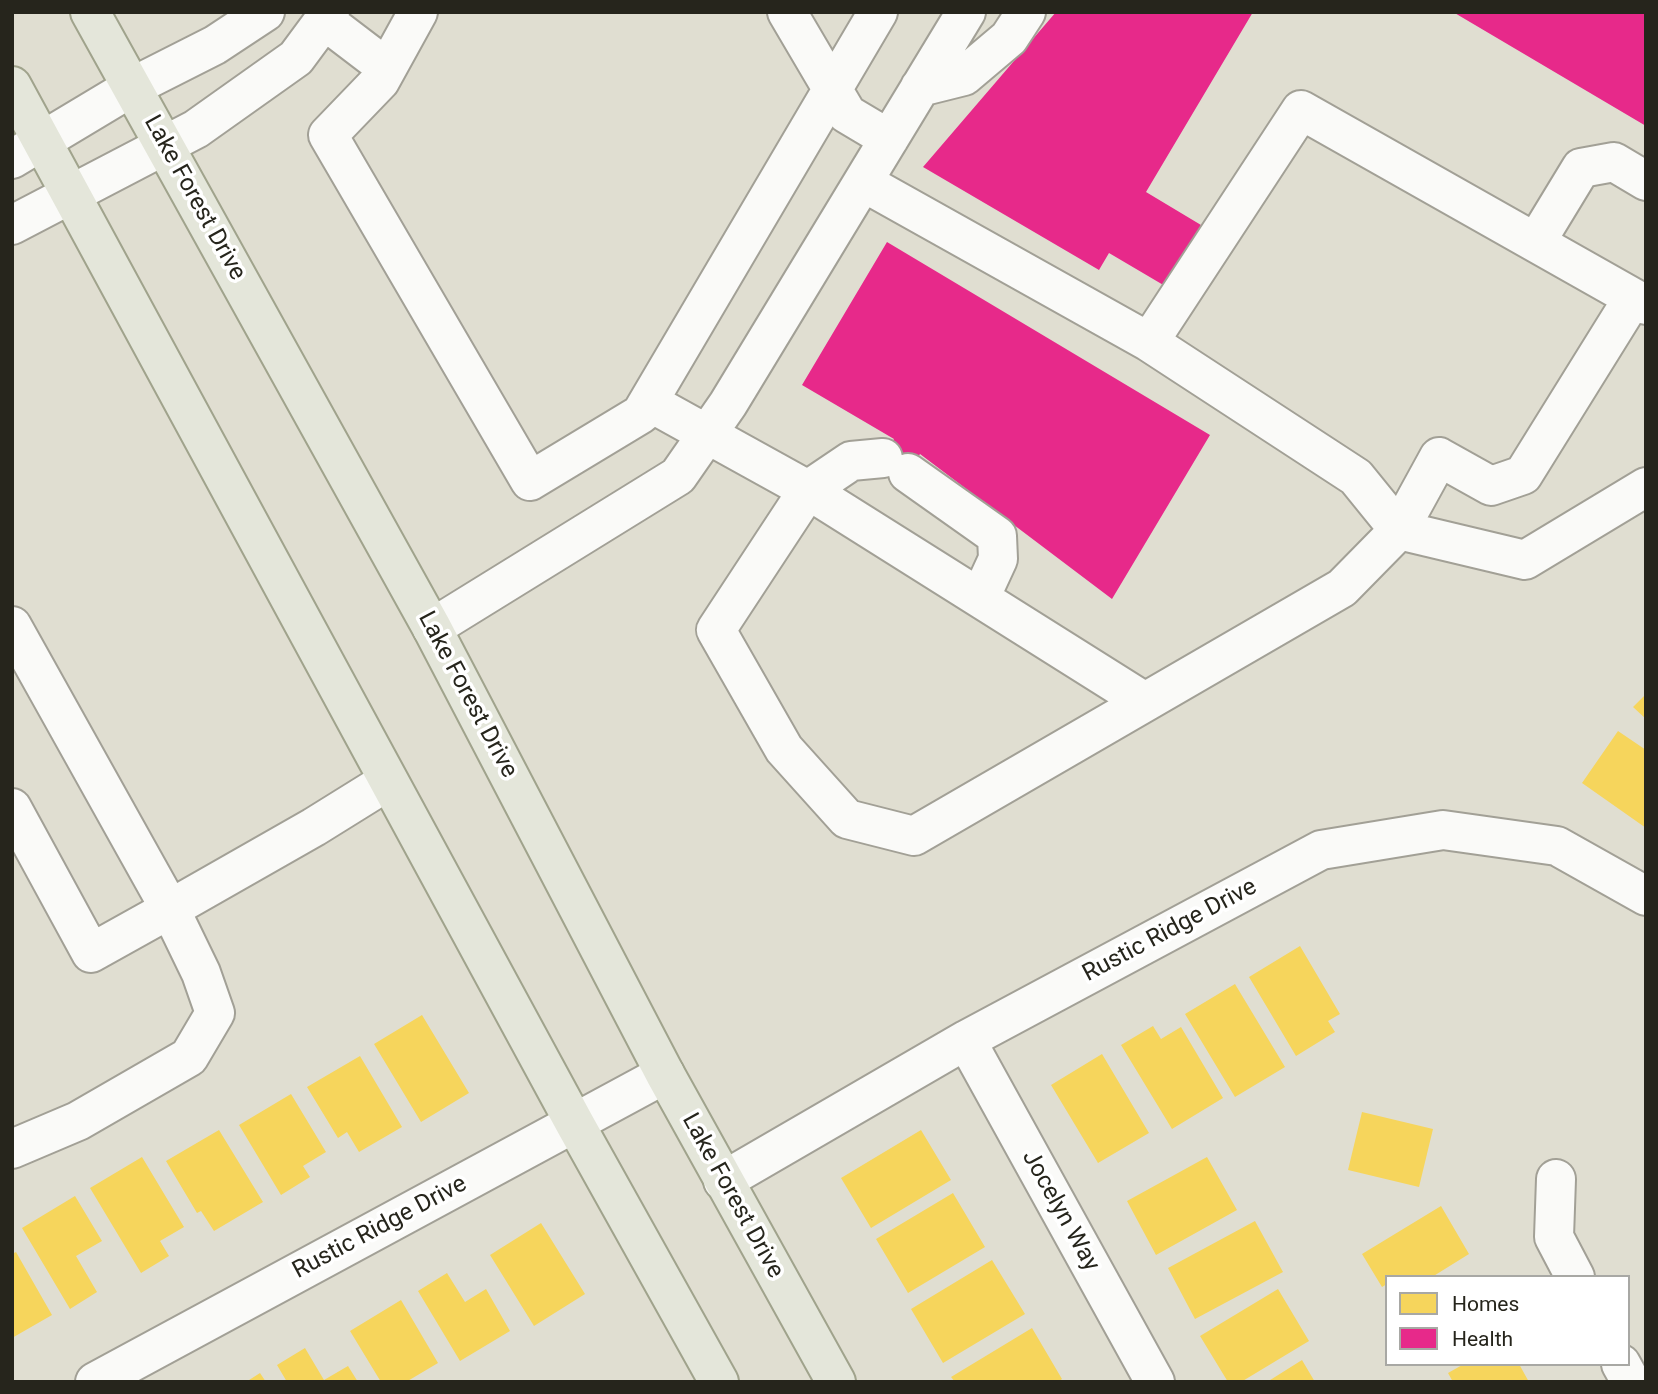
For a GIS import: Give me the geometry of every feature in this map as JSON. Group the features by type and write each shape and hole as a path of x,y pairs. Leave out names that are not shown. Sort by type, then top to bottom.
{"main road":[{"name":"Lake Forest Drive","path":"90,12 432,628 665,1074 836,1382"},
{"path":"12,86 27,150 72,193 388,781 719,1382"}],"street":[{"path":"27,150 132,87 215,45 265,12"},
{"path":"418,12 380,81 328,135 530,481 641,414 878,12"},
{"path":"787,12 847,114 889,139"},
{"path":"432,628 678,477 728,404 965,12"},
{"path":"920,87 964,76 1009,38 1026,12"},
{"path":"12,225 196,129 296,58 327,16 387,68"},
{"path":"980,598 998,559 997,536 895,466 851,461 808,490 716,630 784,749 847,819 914,836 1342,588 1399,530 1439,457 1491,486 1523,475 1639,301 1301,110 1149,342"},
{"path":"1535,243 1581,168 1614,162 1646,181"},
{"path":"863,182 1149,342 1356,477 1399,530 1525,560 1646,487"},
{"path":"649,402 808,490 1145,702"},
{"path":"12,626 170,909 201,973 215,1013 189,1057 78,1121 12,1149"},
{"path":"12,808 91,953 314,827 388,781"},
{"name":"Rustic Ridge Drive","path":"723,1181 966,1040 1321,850 1443,830 1557,846 1646,896"},
{"name":"Jocelyn Way","path":"966,1040 1154,1382"},
{"name":"Rustic Ridge Drive","path":"95,1382 665,1074"},
{"path":"1556,1179 1554,1237 1574,1275"},
{"path":"1622,1366 1630,1382"}],"building: Homes":[{"path":"1646,694 1646,719 1633,707"},
{"path":"1618,731 1646,750 1646,828 1582,783"},
{"path":"1300,946 1340,1014 1328,1021 1335,1032 1296,1056 1249,977"},
{"path":"1235,984 1285,1067 1235,1097 1185,1014"},
{"path":"422,1015 469,1093 421,1122 374,1044"},
{"path":"1153,1026 1161,1039 1181,1027 1223,1098 1172,1129 1121,1045"},
{"path":"1102,1054 1149,1133 1098,1163 1051,1085"},
{"path":"360,1056 402,1127 359,1152 347,1132 338,1138 307,1087"},
{"path":"291,1094 326,1152 303,1166 310,1177 281,1195 239,1125"},
{"path":"1362,1112 1433,1129 1419,1187 1348,1170"},
{"path":"219,1130 263,1202 214,1231 201,1211 197,1213 166,1161"},
{"path":"921,1130 951,1180 871,1228 841,1178"},
{"path":"142,1157 184,1227 160,1241 169,1256 141,1273 90,1188"},
{"path":"1207,1157 1237,1210 1156,1255 1127,1201"},
{"path":"953,1193 985,1247 908,1293 876,1239"},
{"path":"75,1196 102,1241 76,1256 97,1292 70,1309 22,1228"},
{"path":"1441,1206 1469,1254 1435,1275 1385,1275 1385,1285 1382,1287 1362,1254"},
{"path":"1255,1221 1283,1272 1195,1319 1168,1268"},
{"path":"541,1223 585,1294 534,1326 490,1255"},
{"path":"16,1252 52,1315 12,1338 12,1254"},
{"path":"992,1260 1025,1314 943,1363 911,1309"},
{"path":"447,1273 465,1302 486,1289 510,1331 460,1361 418,1291"},
{"path":"1278,1289 1309,1341 1241,1382 1228,1382 1200,1336"},
{"path":"401,1300 438,1363 406,1382 381,1382 350,1331"},
{"path":"1032,1328 1062,1379 1058,1382 955,1382 951,1377"},
{"path":"305,1348 324,1380 348,1366 358,1382 287,1382 277,1365"},
{"path":"1302,1360 1315,1382 1267,1382"},
{"path":"1460,1366 1520,1366 1529,1382 1453,1382 1448,1373"},
{"path":"260,1373 266,1382 246,1382"}],"building: Health":[{"path":"1056,12 1253,12 1146,192 1201,225 1165,286 1109,253 1099,270 923,167"},
{"path":"1453,12 1646,12 1646,126"},
{"path":"887,242 1210,435 1112,599 920,454 901,485 876,469 894,439 802,385"}]}
